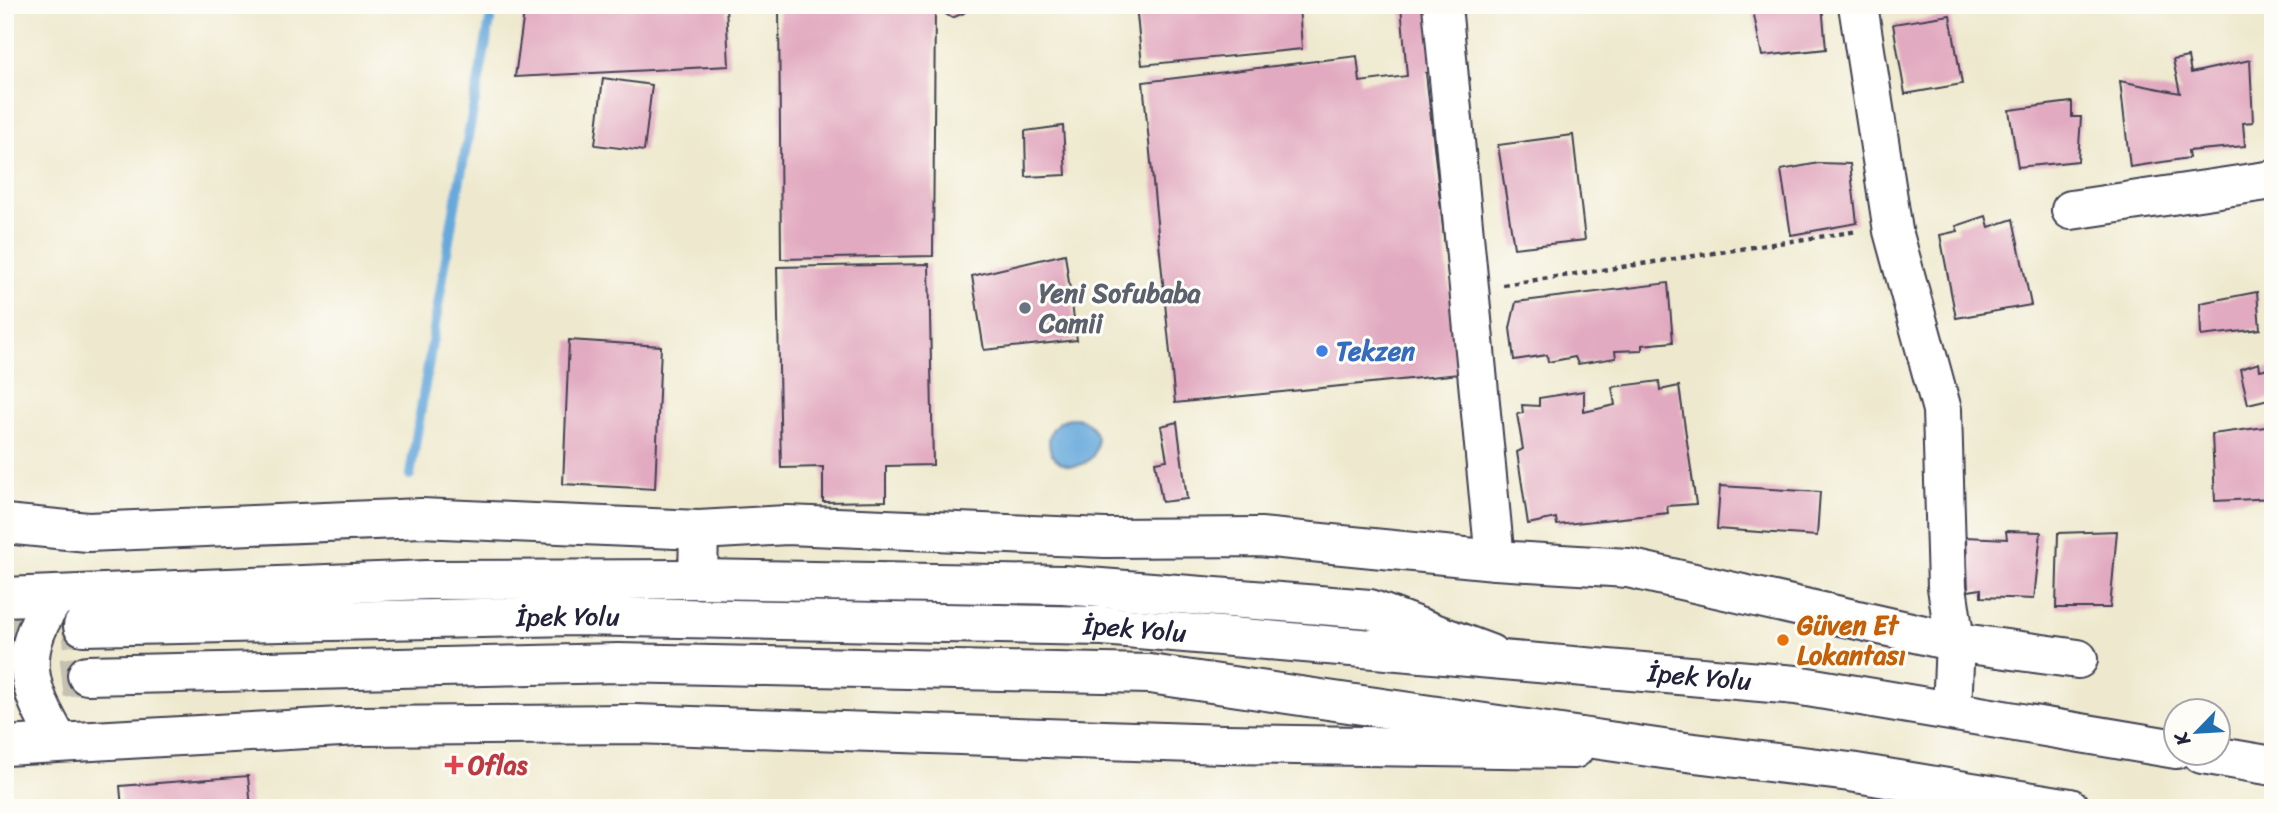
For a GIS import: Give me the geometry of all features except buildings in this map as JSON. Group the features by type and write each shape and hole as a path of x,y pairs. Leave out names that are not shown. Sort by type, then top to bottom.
{"main road":[{"path":"1442,5 1495,559"},
{"path":"1858,5 1893,231 1942,410 1947,587 1955,642 1952,709"},
{"path":"2071,211 2273,180"},
{"path":"5,524 88,532 421,517 699,530 787,524 1105,538 1260,537 1495,559 1628,568 1955,642 2078,659"},
{"path":"698,579 699,530"},
{"path":"5,597 427,580 698,579 1063,585 1370,610 1505,660"},
{"path":"57,595 39,619 27,662 38,704 59,742"},
{"name":"İpek Yolu","path":"83,626 575,616 1090,625 1796,685 1952,709 2162,746"},
{"name":"İpek Yolu","path":"87,675 618,663 1150,674 1670,750 1850,772 2070,808"},
{"path":"5,746 358,726 635,724 1223,744 1670,750"},
{"path":"2232,759 2273,766"},
{"path":"1850,772 1924,808"}],"path":[{"path":"1470,295 1507,284 1882,227 1893,231"}],"water":[{"path":"1073,418 1090,425 1097,442 1090,459 1073,466 1056,459 1049,442 1056,425"}],"waterway":[{"path":"410,475 453,216 493,5"}],"tunnel":[{"path":"5,635 83,626"},
{"path":"5,684 87,675"}],"place":[{"name":"Yeni Sofubaba Camii","path":"1025,308"},
{"name":"Tekzen","path":"1322,351"},
{"name":"Güven Et Lokantası","path":"1783,640"},
{"name":"Oflas","path":"454,765"}]}
